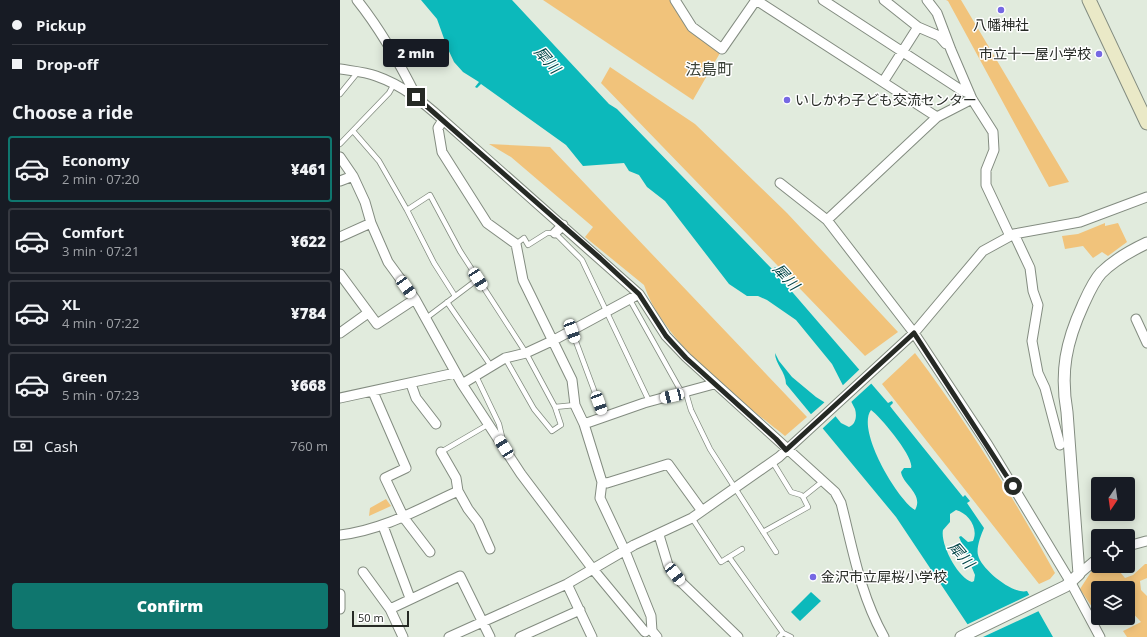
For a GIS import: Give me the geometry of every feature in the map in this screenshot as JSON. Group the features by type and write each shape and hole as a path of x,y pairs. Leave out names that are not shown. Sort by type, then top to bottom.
{"main road":[{"path":"1088,0 1145,115"}],"street":[{"path":"357,0 374,21 400,63 416,97"},
{"path":"675,0 692,27 722,49 756,0 937,117"},
{"path":"823,0 971,97"},
{"path":"884,0 918,27 939,36 951,50"},
{"path":"927,0 937,13 971,97 993,132 994,150 986,170 986,186 1030,268 1033,291 1038,305 1032,341 1038,373 1045,388 1060,445"},
{"path":"883,82 918,27"},
{"path":"340,68 376,75 394,84 416,97 443,120 639,294 666,336 690,361 835,492 841,503 861,587 872,616 884,637"},
{"path":"827,220 937,117 971,97"},
{"path":"443,120 438,128 442,152 487,223 516,244 523,280 531,300 554,340 572,380 576,405 584,424 602,482 600,498 625,551 651,616 648,634"},
{"path":"340,157 353,176 365,202 371,223 388,262 414,299 455,373 520,474 592,568 648,634"},
{"path":"340,181 353,176"},
{"path":"780,183 827,220 913,333 988,445 1072,580 1100,637"},
{"path":"449,637 567,584 592,568 692,518 772,461 913,333 983,251 1012,235 1080,222 1147,197"},
{"path":"340,237 371,223"},
{"path":"555,233 563,225"},
{"path":"1072,580 1066,412 1063,380 1064,363 1072,332 1087,298 1101,274 1124,255 1147,243"},
{"path":"340,274 377,324 414,299"},
{"path":"462,384 505,358 526,353 554,340 639,294"},
{"path":"340,333 368,313"},
{"path":"1136,319 1147,343"},
{"path":"340,398 411,384 455,373"},
{"path":"411,384 416,398 436,424"},
{"path":"584,424 649,401 714,384"},
{"path":"372,392 406,468 385,478 404,518 430,552"},
{"path":"441,452 456,478 458,490 468,509 478,522 490,549"},
{"path":"602,482 607,483 668,464 702,511"},
{"path":"340,536 356,534 404,518 458,490"},
{"path":"383,526 410,598"},
{"path":"659,535 668,564 682,583 738,637"},
{"path":"1135,544 1146,541"},
{"path":"961,637 1072,580 1091,564"},
{"path":"363,572 390,608 403,637"},
{"path":"390,608 460,576 490,637"},
{"path":"567,584 580,610 590,636"},
{"path":"340,594 340,609"},
{"path":"520,637 580,610"}],"lane":[{"path":"340,94 358,72"},
{"path":"340,144 389,93 394,84"},
{"path":"353,131 379,161 434,263 455,296"},
{"path":"406,210 430,196 460,251 526,353 555,407 561,425 552,431 534,409 505,358"},
{"path":"516,244 524,238 528,245 546,233 555,233 582,260 649,401"},
{"path":"425,319 478,279"},
{"path":"630,300 684,393 710,449 736,487 776,552"},
{"path":"447,302 491,366"},
{"path":"572,331 604,417"},
{"path":"476,376 499,424 504,447"},
{"path":"555,407 576,405"},
{"path":"441,452 489,424"},
{"path":"763,532 808,507 801,495 791,492 772,461"},
{"path":"803,497 824,481"},
{"path":"692,518 721,562 742,549"},
{"path":"729,557 781,635 791,637"}],"shaded area":[{"path":"543,0 670,0 686,25 720,53 693,100"},
{"path":"946,0 961,0 1069,182 1049,187 948,1"},
{"path":"610,67 695,124 787,213 898,332 865,356 601,83"},
{"path":"489,144 550,147 807,417 785,436 725,387 704,368 667,327 654,306 644,285 585,237 593,227 511,157"},
{"path":"1105,223 1105,226 1118,223 1127,242 1108,256 1102,252 1093,258 1083,246 1065,249 1062,236 1078,234"},
{"path":"915,353 971,433 1023,517 1055,573 1050,579 1039,584 882,384"},
{"path":"386,499 391,506 369,516 370,508"},
{"path":"1145,564 1147,564 1147,578 1140,581 1141,590 1147,596 1147,637 1127,637 1123,631 1141,622 1135,616 1135,581 1091,581 1091,606 1080,589 1091,572 1121,573 1125,578 1133,575"}],"water":[{"name":"犀川","path":"421,0 512,0 609,104 617,109 773,270 775,267 777,269 775,272 888,403 892,401 893,403 890,406 893,410 963,497 965,495 970,501 967,503 984,528 978,549 980,561 998,580 1014,589 1027,591 1053,637 976,637 896,517 786,384 786,380 775,357 775,353 779,361 792,377 824,402 841,423 849,427 855,422 855,409 832,364 796,320 767,300 758,296 747,296 729,284 665,201 647,187 639,175 629,171 624,163 583,166 566,145 481,84 477,88 475,87 479,82 463,72 454,62 437,19","holes":["871,410 889,428 908,456 911,463 911,468 904,468 901,472 917,499 915,510 898,493 889,479 874,448 869,433 868,420","956,510 965,514 975,531 973,541 968,542 961,536 959,537 975,575 974,581 972,582 961,574 951,560 944,543 943,530 950,522 950,514"]},
{"path":"811,592 821,601 800,621 791,612"}],"pier":[{"path":"861,368 873,382 850,403 841,387"},
{"path":"826,401 838,414 822,429 810,415"},
{"path":"1031,594 1041,610 983,637 973,637 966,625"}],"place":[{"name":"八幡神社","path":"1001,10"},
{"name":"市立十一屋小学校","path":"1099,54"},
{"name":"いしかわ子ども交流センター","path":"787,100"},
{"name":"金沢市立犀桜小学校","path":"813,577"}],"district":[{"name":"法島町","path":"709,69"}],"route":[{"path":"416,97 556,219 639,294 666,336 686,358 776,439 786,450 911,334 914,333 988,445 1013,486"}]}
